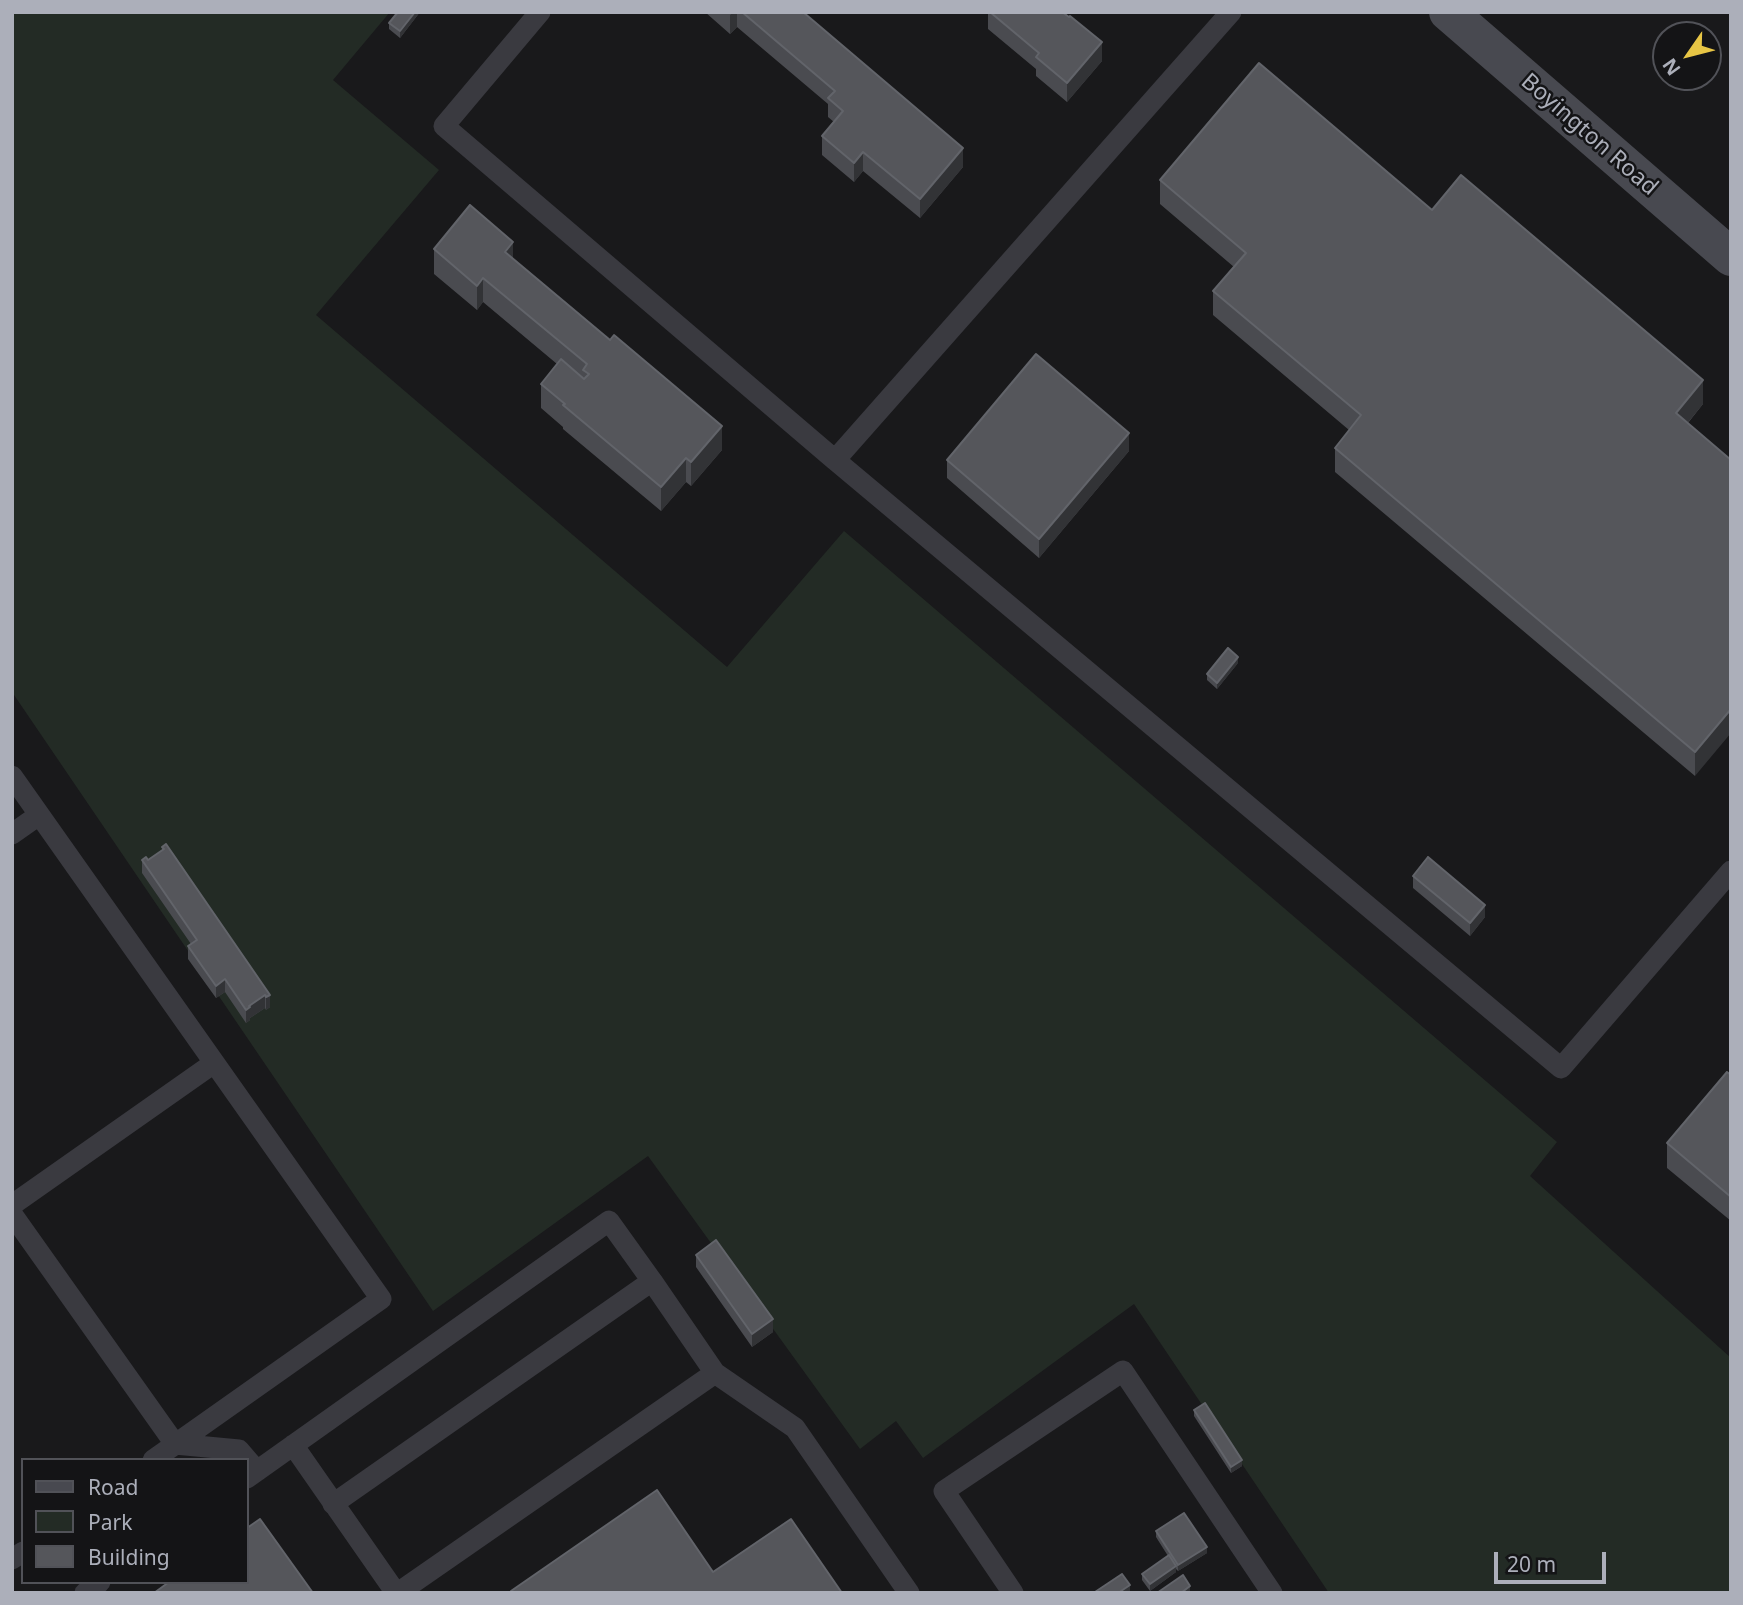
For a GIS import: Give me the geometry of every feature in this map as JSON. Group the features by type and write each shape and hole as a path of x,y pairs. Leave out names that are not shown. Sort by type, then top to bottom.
{"street":[{"name":"Boyington Road","path":"1448,12 1731,257"}],"lane":[{"path":"540,12 444,126 835,460 1561,1068 1731,871"},
{"path":"835,460 1231,12"},
{"path":"12,776 381,1299 156,1458"},
{"path":"12,834 40,815"},
{"path":"12,1205 215,1063"},
{"path":"12,1214 175,1444 239,1450 243,1458"},
{"path":"252,1474 609,1221 715,1373 795,1428 909,1593"},
{"path":"333,1504 652,1282"},
{"path":"1013,1593 944,1491 1123,1371 1272,1593"},
{"path":"293,1445 397,1593 715,1373"}],"green space":[{"path":"12,12 390,12 333,80 439,170 316,315 727,667 844,531 1557,1142 1530,1176 1731,1358 1731,1593 1329,1593 1134,1304 923,1458 896,1421 860,1449 648,1156 433,1311 12,692"}],"building":[{"path":"398,12 415,12 400,31 389,23"},
{"path":"742,12 803,12 963,148 920,199 863,152 854,163 822,136 843,111 828,98 835,91"},
{"path":"990,12 1062,12 1102,42 1067,83 1036,57 1039,53"},
{"path":"1259,63 1432,210 1461,175 1703,380 1676,413 1731,460 1731,709 1695,752 1335,448 1361,415 1213,291 1246,253 1160,180"},
{"path":"470,205 513,242 505,252 610,340 614,335 722,426 691,462 686,458 661,487 541,384 561,359 584,379 589,374 583,370 587,364 483,278 477,286 434,249"},
{"path":"1036,354 1129,433 1039,539 947,460"},
{"path":"1228,648 1238,657 1217,683 1207,674"},
{"path":"166,844 270,995 265,995 246,1010 225,979 216,986 188,946 197,940 142,860 146,857 148,860 164,849 162,847"},
{"path":"1428,857 1485,905 1470,923 1413,876"},
{"path":"1727,1072 1731,1075 1731,1197 1667,1143"},
{"path":"716,1240 773,1319 752,1334 696,1255"},
{"path":"1205,1403 1242,1460 1231,1467 1194,1410"},
{"path":"657,1490 713,1572 791,1519 842,1593 511,1591"},
{"path":"1184,1513 1207,1547 1178,1565 1156,1531"},
{"path":"260,1519 313,1593 154,1593 166,1584 248,1584 248,1527"},
{"path":"1169,1555 1176,1566 1150,1584 1142,1574"},
{"path":"1122,1574 1130,1585 1118,1593 1095,1592"},
{"path":"1183,1575 1190,1586 1181,1593 1157,1593"}]}
